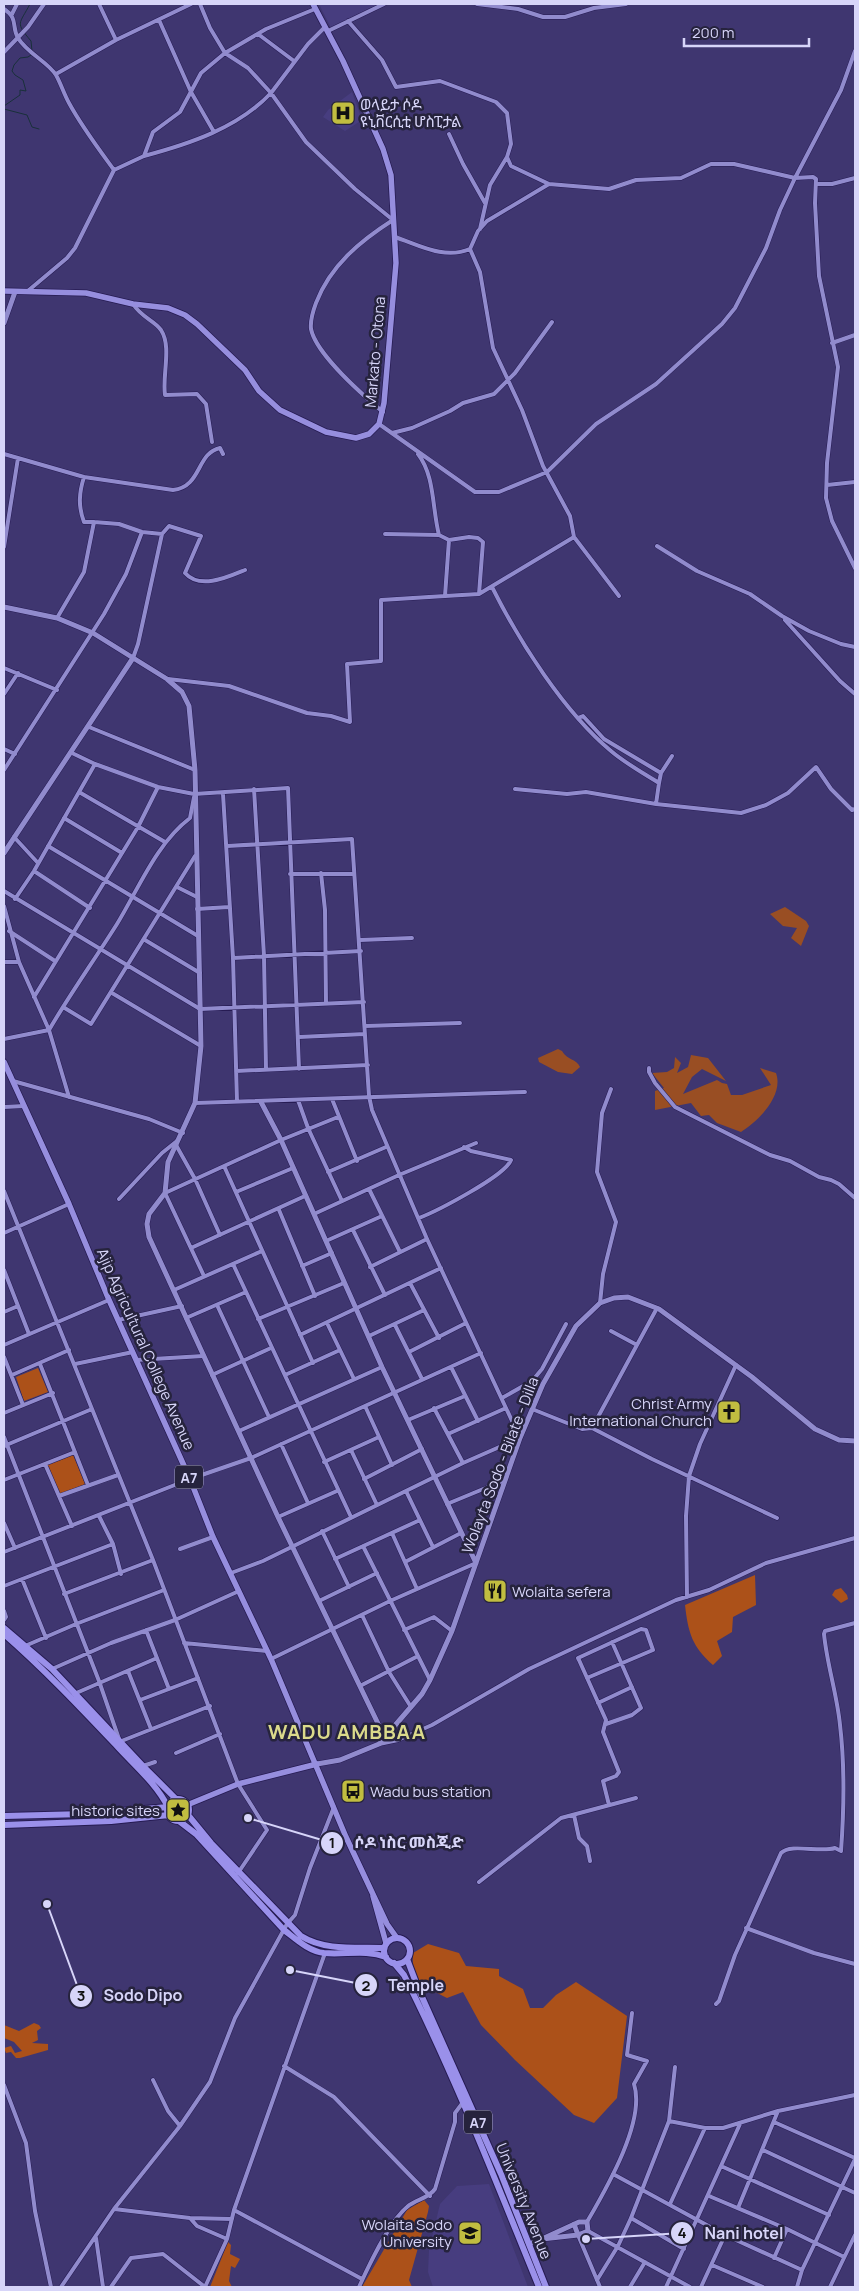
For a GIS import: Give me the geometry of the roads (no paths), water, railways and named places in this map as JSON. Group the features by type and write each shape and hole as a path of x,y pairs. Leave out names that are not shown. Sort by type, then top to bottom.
{"highway":[{"path":"4,1628 52,1668 159,1792 168,1807 168,1815 111,1822 4,1824"},
{"path":"4,1634 49,1674 177,1800"},
{"path":"168,1807 171,1802 177,1800 183,1801 188,1805 188,1815 179,1821"},
{"path":"4,1816 85,1814 168,1807"},
{"name":"A7","path":"168,1815 173,1820 179,1821 192,1830 238,1874"},
{"name":"A7","path":"188,1815 238,1874 286,1927 308,1948 325,1953 362,1951 374,1953 394,1963"},
{"name":"A7","path":"286,1927 318,1945 385,1946 397,1938 406,1941 408,1945 409,1955 407,1959"},
{"name":"A7","path":"385,1946 386,1958"},
{"path":"394,1963 403,1962 407,1959"},
{"name":"University Avenue","path":"407,1959 540,2287"},
{"name":"University Avenue","path":"394,1963 404,1975 501,2174 546,2287"}],"main road":[{"name":"Markato - Otona","path":"4,291 29,290 86,293 133,304 168,308 191,319 245,370 259,391 280,410 326,432 356,438 369,434 379,424 383,412 396,262 392,220 392,181 383,149 314,6"},
{"path":"4,323 16,292"},
{"path":"4,607 56,618 93,633 167,679 182,692 189,706 195,770 195,856 201,1046 195,1103 168,1162 165,1193 149,1214 147,1224 148,1237 182,1306 203,1356 278,1517 385,1738"},
{"path":"4,853 72,753 133,658"},
{"name":"Ajip Agricultural College Avenue","path":"4,1062 7,1074 13,1081 69,1204 109,1300 190,1479 230,1573 271,1659 372,1894"},
{"path":"261,1102 281,1140 382,1366 476,1562"},
{"path":"600,1303 614,1298 628,1297 657,1308 736,1365 815,1429 839,1440 855,1442"},
{"name":"Wolayta Sodo - Bilate - Dilla","path":"317,1764 340,1760 379,1744 411,1707 430,1680 452,1630 507,1480 520,1438 542,1384 567,1340 585,1316 600,1303"},
{"path":"188,1805 238,1784 317,1764"},
{"name":"A7","path":"372,1894 387,1924 397,1938"},
{"name":"A7","path":"372,1894 385,1946"},
{"path":"529,2244 574,2224 587,2222 588,2231 578,2236 542,2239"},
{"path":"574,2224 578,2236"}],"street":[{"path":"12,14 17,4"},
{"path":"4,52 21,34 44,4"},
{"path":"99,4 116,40"},
{"path":"56,74 116,40 191,4"},
{"path":"200,4 210,28 225,53 248,68 271,93 306,142 355,189 392,220 369,235 341,261 326,281 312,315 311,329 328,358 356,389 383,412"},
{"path":"29,290 67,258 75,248 114,170 144,156 179,147 214,132 257,108 271,93 294,61 326,29 384,4"},
{"path":"476,4 518,10 543,17 565,17 594,8 626,4"},
{"path":"144,156 153,132 180,112 201,73 225,53 314,6"},
{"path":"4,9 12,14 30,52 56,74 62,90 86,132 114,170"},
{"path":"159,20 191,92 214,132"},
{"path":"348,21 382,60 396,87 440,81 496,102 507,113 511,144 507,157 490,185 480,228 470,249 461,253 444,253 426,250 395,237"},
{"path":"258,34 294,61"},
{"path":"379,424 475,492 499,492 547,472 596,424 656,384 722,324 735,308 766,248 780,210 795,178 840,90 855,51"},
{"path":"449,134 485,203"},
{"path":"507,157 512,166 549,184 609,189 636,180 681,178 710,164 734,164 795,178 813,177 817,184 815,203 819,276 838,367 826,498 832,521 855,568"},
{"path":"817,184 832,184 855,178"},
{"path":"480,228 504,210 549,184"},
{"path":"470,249 480,272 493,348 507,382 522,410 547,472 570,516 574,537 619,596"},
{"path":"133,304 145,318 160,329 165,337 167,346 163,380 165,395 198,394 206,404 212,442"},
{"path":"392,433 412,428 463,404 494,394 507,382 552,322"},
{"path":"832,343 855,335"},
{"path":"4,454 84,477 178,490 186,487 193,480 208,454 213,450 220,448 223,454"},
{"path":"414,450 423,461 426,471 439,535"},
{"path":"4,547 18,458"},
{"path":"84,477 79,500 84,522 120,524 142,532 162,534"},
{"path":"826,485 855,482"},
{"path":"56,618 84,572 94,522"},
{"path":"133,658 138,644 162,534 169,526 201,536 185,574 188,577 206,582 245,570"},
{"path":"4,770 93,633 126,574 142,532"},
{"path":"385,534 439,535 449,540 469,537 478,538 483,542 479,594"},
{"path":"167,679 229,686 307,713 331,716 350,722 347,664 381,661 381,600 479,594 574,537"},
{"path":"445,596 449,540"},
{"path":"657,546 697,571 750,594 782,616 809,631 841,644 855,647"},
{"path":"492,587 508,619 537,664 578,718 612,752 658,783"},
{"path":"782,616 840,681 855,694"},
{"path":"4,668 57,690"},
{"path":"4,694 18,673"},
{"path":"578,718 583,716 604,739 661,773"},
{"path":"89,727 195,770"},
{"path":"4,749 16,754"},
{"path":"72,753 95,764 158,786 194,794 223,794 254,789 288,788 288,843 299,1037 299,1069"},
{"path":"656,804 661,773 672,756"},
{"path":"15,899 34,871 95,764"},
{"path":"515,789 567,794 586,792 656,804 741,813 766,805 788,793 816,767 842,800 852,810 855,809"},
{"path":"34,997 72,932 90,908 104,880 138,827 158,786"},
{"path":"254,789 264,956 266,1070"},
{"path":"79,792 165,842"},
{"path":"4,1039 49,1030 133,897 165,842 175,829 190,818 194,794"},
{"path":"223,794 227,846 237,1102"},
{"path":"64,818 122,853"},
{"path":"14,837 38,863"},
{"path":"227,846 352,839 353,874 361,951 369,1096 372,1110 427,1239 520,1438 350,1517 263,1561 230,1573"},
{"path":"48,846 198,936"},
{"path":"63,1007 91,1024 195,856"},
{"path":"34,871 90,908"},
{"path":"322,873 325,910 326,1004"},
{"path":"290,874 353,874"},
{"path":"177,887 197,897"},
{"path":"4,891 200,1009 364,1002"},
{"path":"4,906 9,931 19,962 49,1030 69,1097"},
{"path":"197,909 229,907"},
{"path":"9,931 55,961"},
{"path":"360,940 412,938"},
{"path":"144,940 200,972"},
{"path":"232,958 361,951"},
{"path":"4,962 19,962"},
{"path":"112,992 201,1046"},
{"path":"365,1026 460,1023"},
{"path":"299,1037 365,1034"},
{"path":"236,1071 368,1065"},
{"path":"649,1068 655,1083 675,1107 764,1151 790,1161 819,1177 831,1180 855,1198"},
{"path":"13,1081 149,1119 181,1136 162,1153 119,1200"},
{"path":"600,1303 603,1274 616,1222 597,1172 602,1113 612,1089"},
{"path":"195,1103 261,1102 369,1096 454,1096 525,1092"},
{"path":"332,1099 357,1161"},
{"path":"298,1100 308,1128 342,1201"},
{"path":"4,1107 24,1106"},
{"path":"204,1276 165,1193 308,1128 338,1117"},
{"path":"314,1214 399,1175 476,1143"},
{"path":"176,1145 195,1179 220,1234"},
{"path":"328,1172 357,1161 386,1146"},
{"path":"419,1218 459,1198 499,1173 510,1165 512,1160 471,1151 464,1147"},
{"path":"224,1166 286,1308 313,1363"},
{"path":"236,1192 293,1168"},
{"path":"369,1189 400,1252"},
{"path":"4,1191 131,1504 210,1706 238,1784 268,1830 238,1874"},
{"path":"191,1248 279,1210 305,1196"},
{"path":"4,1234 69,1204"},
{"path":"279,1210 315,1296"},
{"path":"326,1241 382,1216"},
{"path":"353,1230 385,1295"},
{"path":"370,1267 427,1239"},
{"path":"174,1290 262,1251"},
{"path":"302,1266 332,1254"},
{"path":"233,1264 350,1517"},
{"path":"300,1335 442,1268"},
{"path":"4,1270 29,1334"},
{"path":"258,1319 344,1283"},
{"path":"410,1283 439,1338"},
{"path":"186,1318 246,1292"},
{"path":"4,1345 109,1300"},
{"path":"216,1304 269,1417"},
{"path":"4,1312 18,1306"},
{"path":"118,1320 182,1306"},
{"path":"592,1428 657,1308"},
{"path":"369,1336 424,1310"},
{"path":"327,1323 354,1378"},
{"path":"409,1352 466,1323"},
{"path":"502,1398 532,1381 542,1369 566,1324"},
{"path":"395,1325 422,1379"},
{"path":"611,1332 637,1345"},
{"path":"212,1375 271,1348"},
{"path":"12,1374 40,1364 69,1350"},
{"path":"285,1375 340,1350"},
{"path":"75,1364 133,1352"},
{"path":"4,1552 131,1504 190,1479 251,1458 481,1353"},
{"path":"136,1360 203,1356"},
{"path":"4,1357 23,1405"},
{"path":"40,1364 88,1485"},
{"path":"687,1597 686,1516 689,1476 700,1444 736,1365"},
{"path":"240,1432 382,1366"},
{"path":"451,1367 478,1421"},
{"path":"4,1413 53,1393"},
{"path":"408,1420 465,1396"},
{"path":"365,1406 392,1465"},
{"path":"434,1408 463,1463"},
{"path":"448,1434 506,1408"},
{"path":"532,1408 582,1429 592,1428 777,1518"},
{"path":"5,1445 92,1410"},
{"path":"324,1462 379,1436"},
{"path":"4,1438 5,1445 99,1682 118,1743 210,1706"},
{"path":"282,1444 308,1503"},
{"path":"364,1479 422,1449"},
{"path":"351,1450 377,1505"},
{"path":"4,1480 75,1452"},
{"path":"45,1464 72,1526"},
{"path":"60,1496 118,1475"},
{"path":"448,1504 507,1480"},
{"path":"278,1517 337,1491"},
{"path":"406,1491 433,1547"},
{"path":"99,1516 113,1544 121,1574"},
{"path":"335,1559 420,1520"},
{"path":"4,1523 15,1548"},
{"path":"322,1531 348,1587"},
{"path":"405,1562 461,1532"},
{"path":"392,1533 417,1589"},
{"path":"180,1549 214,1537"},
{"path":"379,1744 398,1740 432,1725 529,1669 676,1600 709,1590 766,1563 855,1538"},
{"path":"4,1586 54,1565 113,1544"},
{"path":"363,1546 430,1680"},
{"path":"64,1594 121,1574 153,1560"},
{"path":"271,1659 390,1601 476,1562"},
{"path":"319,1601 377,1573"},
{"path":"22,1579 46,1638"},
{"path":"25,1646 164,1590"},
{"path":"52,1668 175,1620 239,1591"},
{"path":"4,1610 6,1617 4,1620"},
{"path":"362,1615 389,1672 411,1707"},
{"path":"404,1630 434,1617 452,1630"},
{"path":"716,2004 719,2001 746,1928 783,1850 827,1850 834,1848 841,1852 844,1819 842,1796 843,1756 837,1701 824,1634 825,1631 855,1622"},
{"path":"587,1678 653,1650 646,1630 641,1629 578,1657 606,1724 603,1732 619,1772 616,1776 603,1781 609,1805"},
{"path":"146,1630 169,1689"},
{"path":"184,1642 267,1651"},
{"path":"606,1724 632,1716 641,1710 612,1642"},
{"path":"360,1686 418,1656"},
{"path":"74,1694 157,1658"},
{"path":"128,1671 151,1729"},
{"path":"140,1700 198,1678"},
{"path":"598,1702 632,1687"},
{"path":"176,1754 220,1734"},
{"path":"143,1766 155,1762"},
{"path":"479,1882 555,1822 636,1798"},
{"path":"61,2287 114,2209 180,2126 210,2082 234,2018 286,1927 295,1915 310,1868 334,1807"},
{"path":"574,1815 578,1838 587,1846 590,1861"},
{"path":"746,1928 814,1953 855,1964"},
{"path":"111,2287 131,2258 163,2254 205,2287 227,2240 234,2210 325,1953"},
{"path":"587,2222 613,2174 637,2111 637,2093 634,2084 647,2061 627,2055 632,2013"},
{"path":"284,2066 334,2097 430,2196"},
{"path":"597,2280 618,2246 631,2218 644,2189 669,2121 675,2067"},
{"path":"153,2080 168,2111 180,2126"},
{"path":"4,2085 26,2143 35,2211 51,2287"},
{"path":"669,2121 706,2128 723,2128 778,2111 855,2095"},
{"path":"359,2287 402,2212 408,2206 430,2196 436,2189 455,2122 455,2113 465,2101"},
{"path":"738,2208 778,2111"},
{"path":"774,2122 855,2159 802,2270 796,2287"},
{"path":"666,2287 709,2196 740,2124"},
{"path":"670,2204 706,2128"},
{"path":"763,2150 855,2193"},
{"path":"721,2166 829,2215"},
{"path":"613,2174 644,2189 725,2235 802,2270"},
{"path":"709,2196 788,2229 844,2257"},
{"path":"114,2209 190,2218 232,2219"},
{"path":"234,2210 362,2279"},
{"path":"190,2218 198,2226 227,2240"},
{"path":"631,2218 684,2249"},
{"path":"774,2258 788,2229"},
{"path":"588,2231 690,2287"},
{"path":"830,2287 855,2234"},
{"path":"701,2287 725,2235"},
{"path":"578,2236 600,2287"},
{"path":"96,2238 103,2287"},
{"path":"630,2287 645,2262"},
{"path":"712,2265 763,2287"}],"waterway":[{"path":"30,4 20,23 31,41 32,51"},
{"path":"4,106 20,95 20,90 26,91 23,80 12,71 20,58 31,55"},
{"path":"4,109 27,115 32,127 39,129"}],"place":[{"name":"ወላይታ ሶዶ ዩኒቨርሲቲ ሆስፒታል","path":"343,113"},
{"name":"Christ Army International Church","path":"729,1412"},
{"name":"Wolaita sefera","path":"495,1591"},
{"name":"Wadu bus station","path":"353,1791"},
{"name":"historic sites","path":"178,1810"},
{"name":"ሶዶ ነስር መስጂድ","path":"248,1818"},
{"name":"Sodo Dipo","path":"47,1904"},
{"name":"Temple","path":"290,1970"},
{"name":"Wolaita Sodo University","path":"470,2233"},
{"name":"Nani hotel","path":"586,2239"}],"district":[{"name":"WADU AMBBAA","path":"347,1731"}]}
